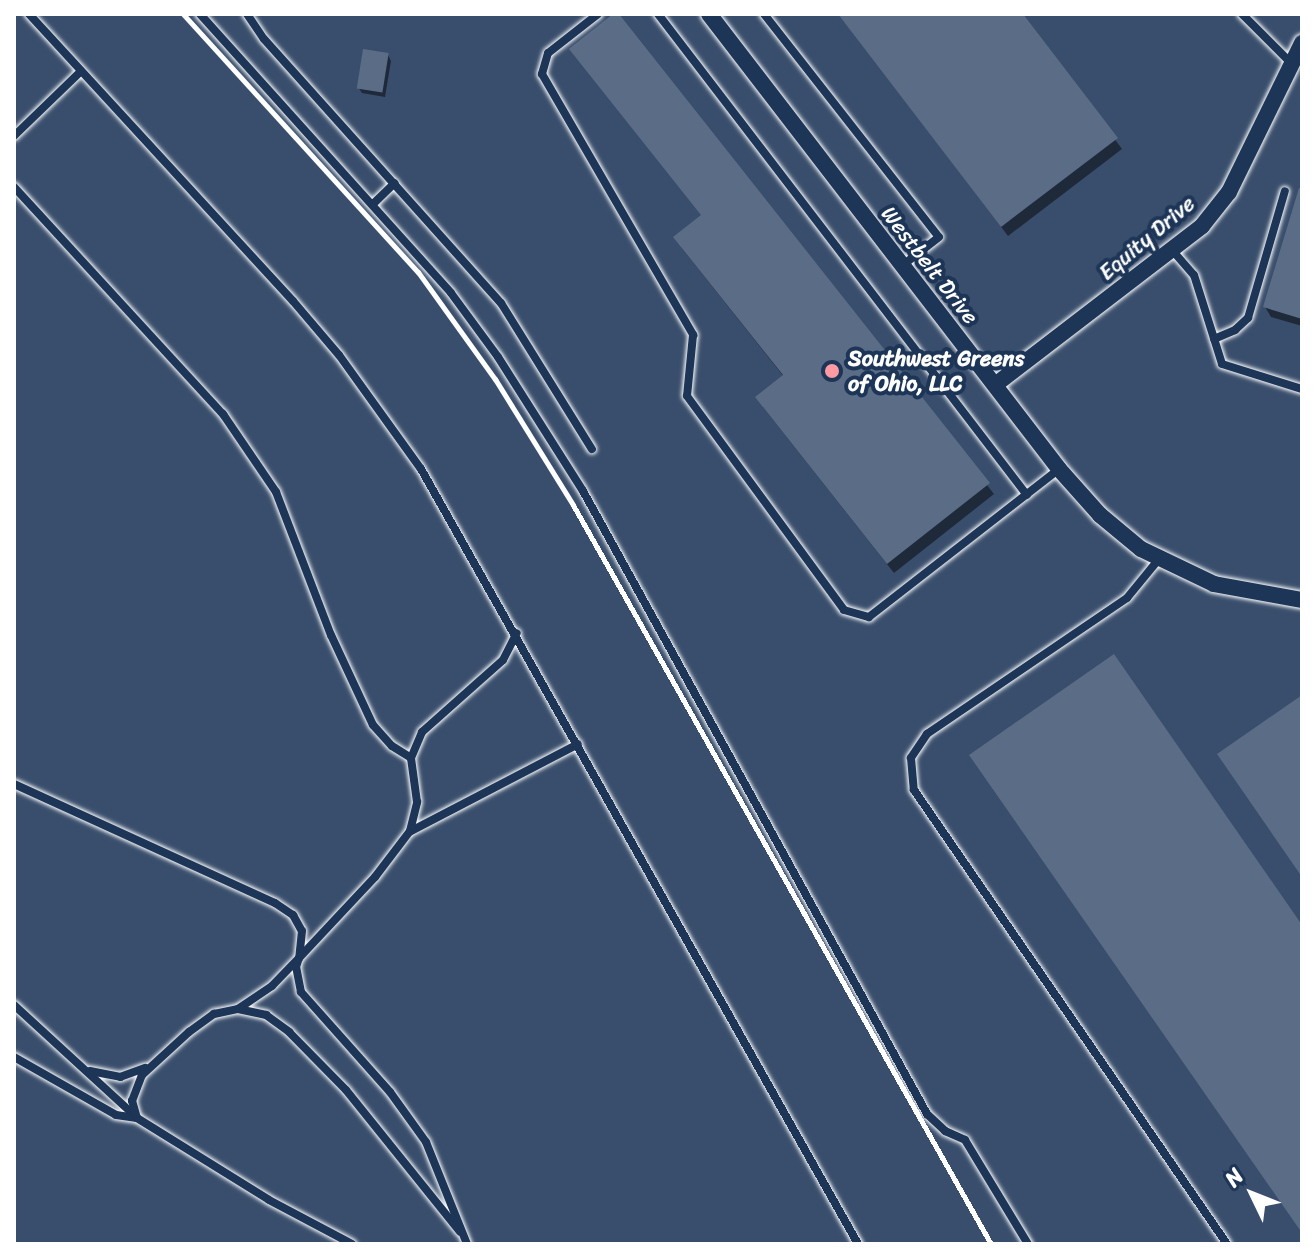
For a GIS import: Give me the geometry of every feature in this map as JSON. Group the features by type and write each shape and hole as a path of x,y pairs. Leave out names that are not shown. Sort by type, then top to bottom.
{"street":[{"name":"Westbelt Drive","path":"709,14 1059,469 1120,532 1159,559 1214,584 1302,600"},
{"name":"Equity Drive","path":"995,385 1202,226 1229,192 1302,43"}],"lane":[{"path":"29,14 339,355 421,469 517,633 858,1244"},
{"path":"200,14 451,293 547,432 927,1114 945,1131 965,1140 1028,1244"},
{"path":"247,14 264,39 501,303 592,449"},
{"path":"598,14 548,53 542,74 693,335 687,396 844,610 869,617 1059,469"},
{"path":"658,14 1027,495"},
{"path":"764,14 939,237 902,266"},
{"path":"1242,14 1292,64"},
{"path":"14,136 81,71"},
{"path":"373,204 395,183"},
{"path":"14,187 223,414 276,492 331,635 373,725 392,746 411,758"},
{"path":"1214,339 1235,330 1248,318 1285,191"},
{"path":"1172,250 1194,275 1222,364 1302,389"},
{"path":"1159,559 1127,598 927,734 911,758 914,790 1227,1244"},
{"path":"87,1070 111,1077 130,1075 156,1060 214,1014 238,1009 272,986 375,877 410,831 417,802 411,758 422,732 503,660 517,633"},
{"path":"410,831 578,744"},
{"path":"14,784 285,909 302,931 296,978 301,992 390,1092 426,1142 466,1241"},
{"path":"14,1005 137,1118 269,1200 352,1244"},
{"path":"238,1009 266,1015 289,1032 346,1090 466,1241"},
{"path":"14,1057 116,1115 137,1118"},
{"path":"137,1118 133,1109 133,1093 142,1075 156,1060"}],"shaded area":[{"path":"14,14 1302,14 1302,1244 14,1244"}],"building":[{"path":"613,14 619,14 990,483 887,564 755,397 783,375 673,237 701,215 569,49"},
{"path":"838,14 1023,14 1118,138 1001,227"},
{"path":"363,49 389,53 382,93 357,89"},
{"path":"1299,188 1302,189 1302,319 1263,307"},
{"path":"1114,654 1302,925 1302,1233 969,755"},
{"path":"1302,695 1302,877 1217,754"}],"railway":[{"path":"183,14 418,272 495,379 573,505 991,1244"}],"place":[{"name":"Southwest Greens of Ohio, LLC","path":"832,371"}]}
